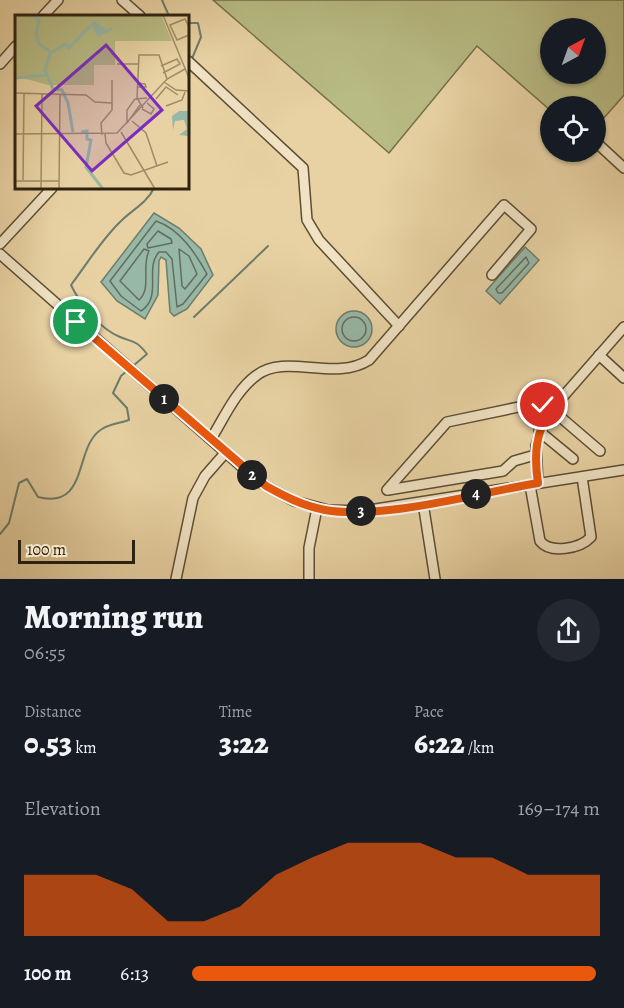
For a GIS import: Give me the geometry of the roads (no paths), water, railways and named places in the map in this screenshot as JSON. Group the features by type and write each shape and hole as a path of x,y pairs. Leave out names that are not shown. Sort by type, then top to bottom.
{"street":[{"path":"44,15 58,0"},
{"path":"122,0 139,15"},
{"path":"0,64 15,47"},
{"path":"189,62 303,168 307,220 319,240 399,326"},
{"path":"606,151 624,168"},
{"path":"0,244 51,189"},
{"path":"211,439 239,393 257,374 272,368 333,370 357,368 369,360 504,204 531,229 492,274"},
{"path":"0,254 145,383 266,486 294,501 317,508 363,511 423,504 624,470"},
{"path":"582,477 591,537 585,544 545,548 540,541 534,484 539,431 551,409 599,355 622,334"},
{"path":"599,355 624,378"},
{"path":"535,455 514,461 503,471 387,490 447,422 539,404 551,409 600,451"},
{"path":"539,431 573,459"},
{"path":"176,579 193,498 205,476 226,452"},
{"path":"423,504 435,579"},
{"path":"309,579 309,548 317,508"}],"water":[{"path":"154,213 179,228 201,249 213,275 187,309 174,316 170,312 166,260 161,257 158,295 145,319 117,301 101,282"},
{"path":"525,247 539,260 500,304 486,291"},
{"path":"354,311 367,316 372,329 367,342 354,347 341,342 336,329 341,316"}],"waterway":[{"path":"162,0 169,15"},
{"path":"189,23 198,23 201,37 191,61"},
{"path":"189,72 190,66"},
{"path":"133,366 147,354 138,344 120,337 98,322 85,308 71,285 107,236 153,189"},
{"path":"194,317 268,246"},
{"path":"0,534 9,523 19,483 27,479 38,497 54,499 66,494 79,474 93,437 105,427 129,420 127,408 113,393 121,376 128,370"}]}
